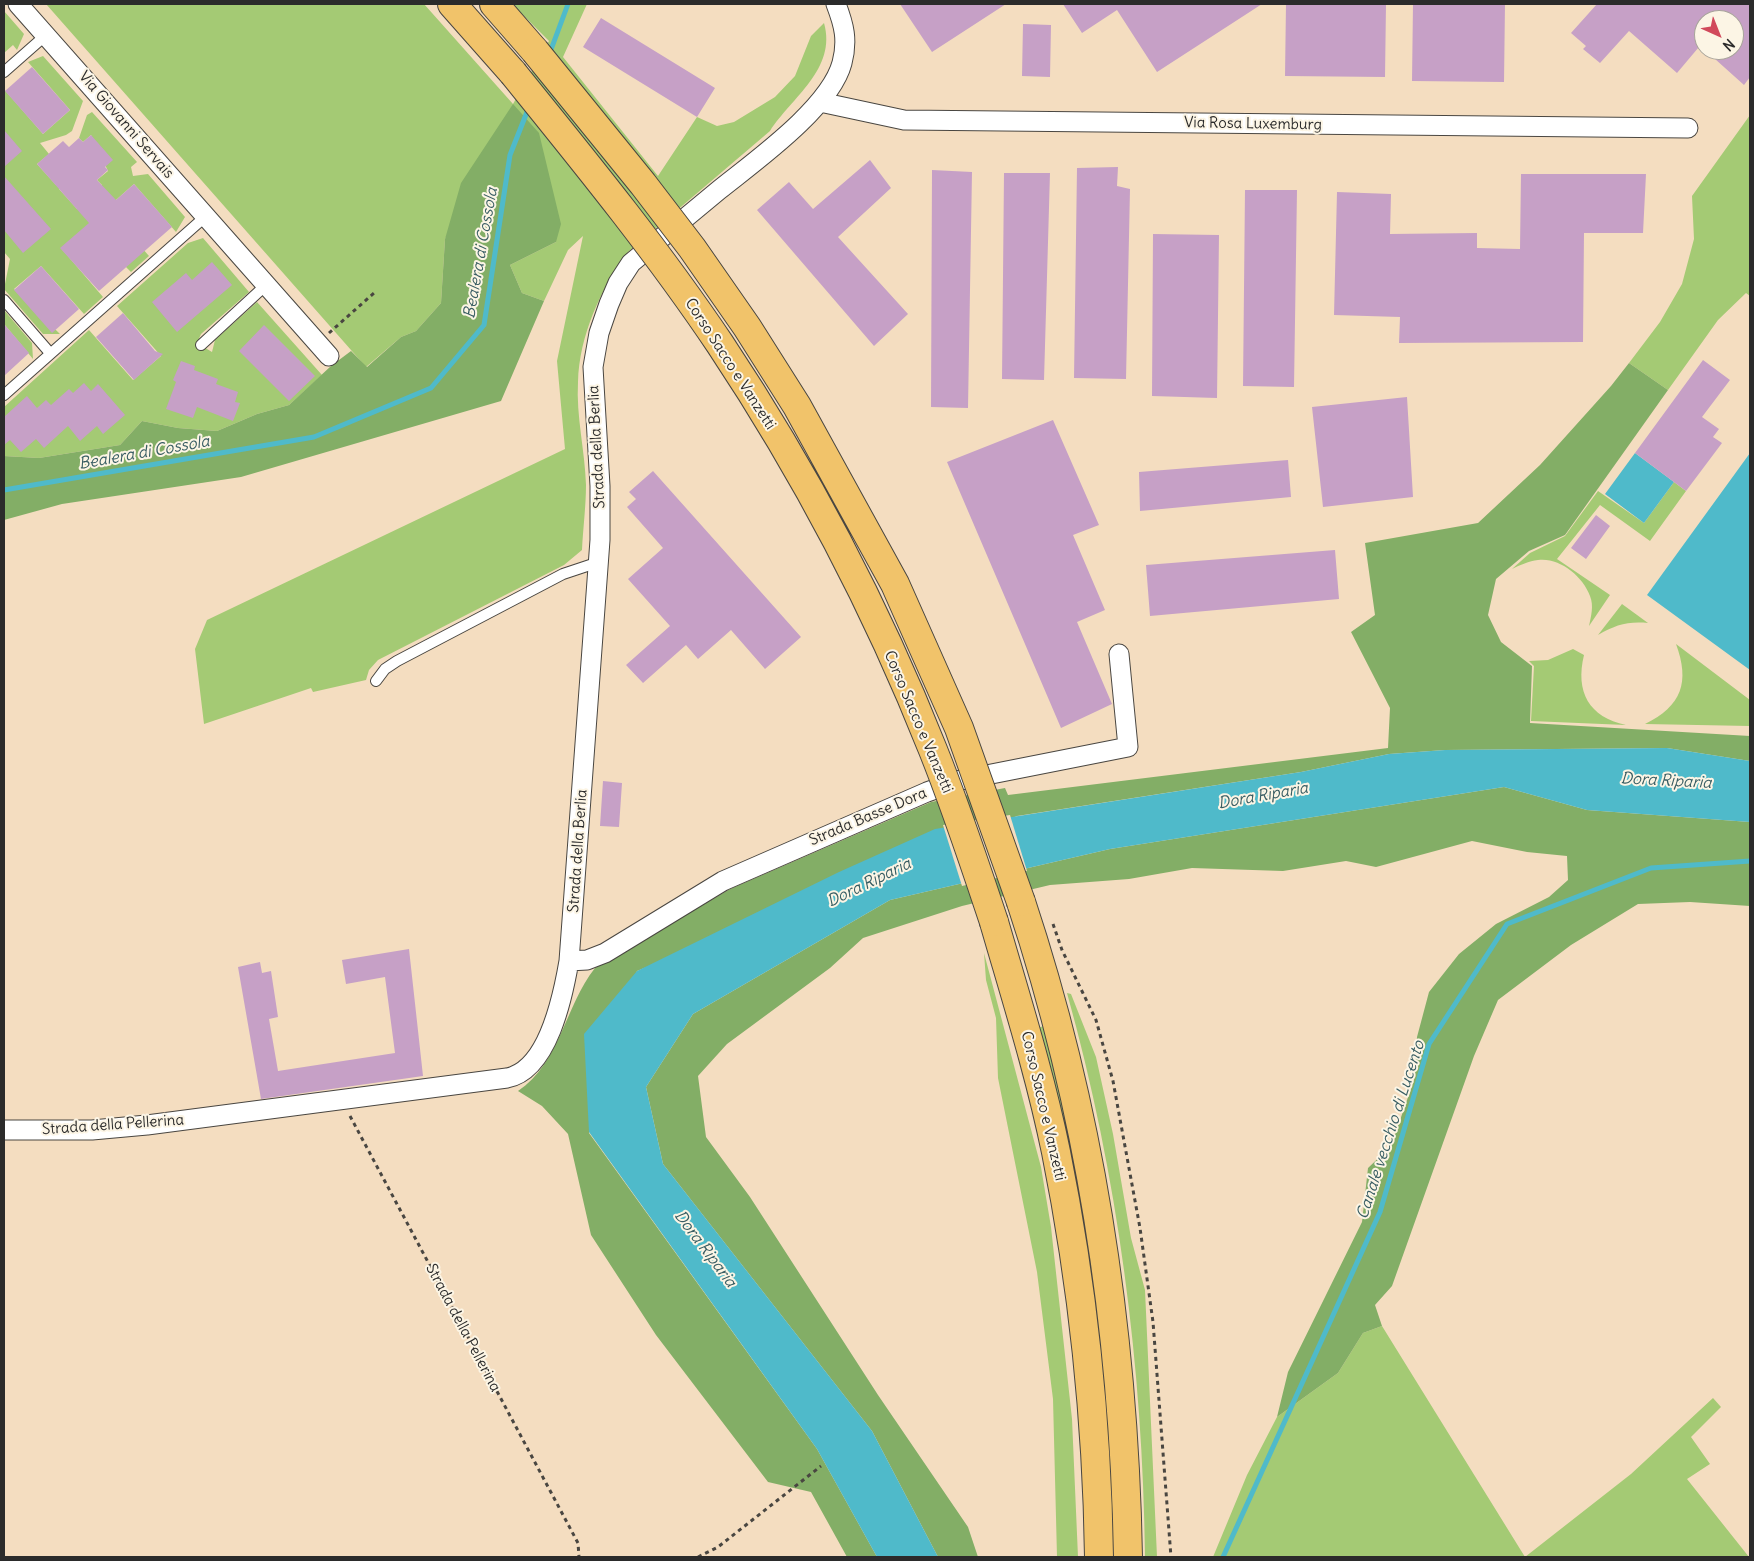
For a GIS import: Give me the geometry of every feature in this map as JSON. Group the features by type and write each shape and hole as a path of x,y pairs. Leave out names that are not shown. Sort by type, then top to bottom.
{"main road":[{"name":"Corso Sacco e Vanzetti","path":"452,4 513,73 623,208 674,277 721,346 770,425 821,514 869,608 933,751 994,922 1027,1035 1056,1150 1077,1267 1092,1397 1099,1557"},
{"path":"494,4 644,184 692,248 747,327 802,415 895,584 959,728 1021,902 1059,1029 1088,1158 1110,1290 1121,1388 1128,1557"}],"street":[{"name":"Via Giovanni Servais","path":"18,4 323,350"},
{"name":"Strada della Berlia","path":"564,992 569,961 599,562 600,486 593,366 599,333 618,282 631,264 787,133 820,102 832,84 842,63 846,29 836,4"},
{"name":"Via Rosa Luxemburg","path":"820,102 904,120 1688,128"},
{"name":"Strada Basse Dora","path":"569,961 587,960 605,953 723,881 927,792 961,780 1128,747 1119,654"},
{"name":"Strada della Pellerina","path":"4,1130 92,1130 147,1125 518,1076 533,1063 545,1043 564,992"}],"lane":[{"path":"4,72 46,35"},
{"path":"4,395 206,216"},
{"path":"200,345 266,285"},
{"path":"4,300 50,353"},
{"path":"376,681 385,669 397,661 563,574 599,562"}],"path":[{"path":"323,350 341,324 374,293 376,296"},
{"path":"1052,922 1062,950 1096,1020 1113,1081 1140,1228 1153,1322 1171,1557"},
{"name":"Strada della Pellerina","path":"342,1100 578,1543 579,1557"},
{"path":"698,1557 718,1547 822,1466"}],"green space":[{"path":"46,4 424,4 513,104 549,41 512,4 587,4 563,57 658,176 697,117 717,126 734,122 775,97 795,76 811,36 824,23 826,39 824,54 810,82 770,131 628,252 609,281 593,313 582,347 578,382 578,408 586,485 582,550 564,565 378,660 369,670 366,680 313,692 311,688 204,724 195,649 207,620 565,449 557,361 583,236 568,250 544,301 522,293 510,265 556,242 513,105 445,239 441,303 416,331 401,337 366,367"},
{"path":"4,11 24,34 17,50 13,45 4,53"},
{"path":"43,56 83,101 72,131 66,135 40,143 49,154 37,164 56,185 68,180 59,189 77,209 94,195 92,193 102,185 97,180 108,171 91,135 83,142 79,138 87,115 92,112 137,162 131,167 133,176 148,174 185,217 176,232 134,184 107,208 149,256 131,272 126,267 61,248 103,297 84,314 41,266 14,289 60,334 43,334 4,289 10,259 4,252 4,89 43,134 70,110 28,62"},
{"path":"513,104 539,133 561,224 556,242 510,265 522,293 544,301 501,401 241,477 62,504 4,520 4,456 39,458 120,445 142,421 178,428 217,431 257,414 289,405 331,366 351,351 367,367 401,337 416,331 441,303 445,239 461,183"},
{"path":"1750,115 1750,296 1746,293 1718,320 1668,390 1629,363 1660,322 1682,284 1694,239 1692,196"},
{"path":"203,238 249,292 201,334 197,343 212,352 215,340 257,302 322,375 289,405 257,414 217,431 178,428 142,421 120,445 39,458 4,456 4,407 89,330 133,380 161,356 117,306 188,243"},
{"path":"4,310 32,343 33,359 4,324"},
{"path":"1629,363 1668,390 1565,535 1529,551 1496,579 1488,615 1501,642 1532,666 1530,723 1750,736 1750,761 1667,748 1445,750 1389,754 1301,772 1017,816 637,971 589,1133 817,1449 877,1557 847,1557 811,1492 768,1482 656,1335 591,1235 568,1134 542,1106 518,1091 544,1065 585,983 595,968 730,889 931,802 1005,788 1008,795 1388,748 1390,708 1351,632 1375,615 1365,543 1478,523 1540,465 1611,386"},
{"path":"1674,482 1686,491 1650,541 1600,505 1557,559 1610,595 1589,626 1592,607 1590,596 1582,582 1569,569 1554,562 1538,560 1512,569 1530,553 1565,536 1598,491 1644,523"},
{"path":"1622,604 1648,623 1622,624 1598,635"},
{"path":"1676,644 1750,700 1750,726 1645,724 1658,717 1667,709 1680,692 1682,670"},
{"path":"1573,649 1584,655 1582,680 1588,701 1603,716 1626,725 1531,721 1534,666 1529,661 1548,660"},
{"path":"1504,787 1587,810 1750,822 1750,906 1690,902 1638,904 1571,945 1498,1000 1474,1056 1392,1286 1375,1305 1382,1326 1363,1333 1338,1373 1277,1417 1288,1372 1362,1222 1368,1168 1391,1146 1414,1080 1417,1037 1429,992 1459,954 1496,924 1549,897 1568,880 1567,856 1527,852 1472,841 1376,867 1346,861 1283,871 1192,868 1129,879 1050,885 962,906 863,938 830,968 727,1044 698,1076 706,1137 750,1197 878,1395 968,1527 978,1557 938,1557 872,1431 663,1164 646,1087 693,1014 890,900 1110,849"},
{"path":"984,953 1041,1167 1051,1227 1072,1419 1078,1557 1057,1557 1053,1399 1037,1272 998,1078 996,1018 986,980"},
{"path":"1067,993 1071,994 1096,1057 1113,1134 1131,1238 1145,1290 1157,1557 1145,1557 1143,1486 1133,1343 1114,1202 1085,1062"},
{"path":"1045,1026 1084,1204 1105,1350 1117,1557 1108,1557 1035,1028"},
{"path":"1382,1326 1525,1557 1213,1557 1247,1475 1277,1417 1338,1373 1363,1333"},
{"path":"1713,1398 1721,1407 1691,1437 1710,1464 1687,1479 1749,1557 1525,1557 1631,1474"}],"water":[{"path":"1635,453 1674,482 1644,523 1605,494"},
{"path":"1750,453 1750,670 1647,595"},
{"name":"Dora Riparia","path":"1667,748 1750,761 1750,822 1587,810 1504,787 1110,849 890,900 693,1014 646,1087 663,1164 872,1431 938,1557 877,1557 817,1449 589,1132 584,1034 637,971 839,872 935,829 1301,772 1389,754 1445,750"}],"pier":[{"path":"1010,815 1027,871 962,886 943,825"}],"building":[{"path":"900,4 1006,4 932,52"},
{"path":"1063,4 1262,4 1157,72 1117,10 1082,33"},
{"path":"1286,4 1386,4 1385,77 1285,76"},
{"path":"1413,4 1505,4 1504,82 1412,81"},
{"path":"1597,4 1750,4 1750,77 1744,85 1716,60 1744,60 1744,10 1694,10 1694,53 1677,73 1629,31 1600,63 1583,49 1586,46 1571,33"},
{"path":"601,18 715,88 697,117 583,47"},
{"path":"1023,24 1051,25 1050,77 1022,76"},
{"path":"32,67 70,110 43,134 5,91"},
{"path":"4,130 22,151 4,167"},
{"path":"91,135 113,160 105,167 108,170 97,180 116,200 134,184 172,227 99,291 60,248 89,223 37,164 63,141 69,147 79,138 83,142"},
{"path":"870,160 891,188 838,237 908,314 874,346 757,210 789,182 813,209"},
{"path":"1118,167 1117,186 1130,189 1126,379 1074,378 1077,168"},
{"path":"932,170 972,172 968,408 931,407"},
{"path":"1004,173 1050,173 1044,380 1002,379"},
{"path":"1521,174 1646,174 1643,233 1584,233 1583,342 1399,343 1400,317 1334,315 1337,192 1391,194 1390,234 1477,233 1477,248 1520,249"},
{"path":"4,176 51,229 23,253 4,230"},
{"path":"1245,190 1297,190 1294,387 1243,386"},
{"path":"1153,234 1219,235 1217,398 1152,396"},
{"path":"212,262 232,285 177,332 152,302 186,273 192,280"},
{"path":"41,266 79,309 52,333 14,290"},
{"path":"123,313 155,351 163,354 134,380 96,337"},
{"path":"4,324 29,353 4,376"},
{"path":"264,325 315,376 289,401 239,351"},
{"path":"1703,360 1730,380 1702,417 1719,429 1713,437 1722,443 1686,491 1635,453"},
{"path":"181,361 195,366 194,370 218,379 216,384 238,392 235,402 240,403 233,421 197,407 193,418 166,409 176,382 173,380"},
{"path":"84,383 91,391 98,384 125,415 103,434 97,426 80,441 68,426 44,448 36,439 21,452 10,440 4,445 4,417 27,396 37,408 46,400 51,405 69,389 73,393"},
{"path":"1407,397 1413,497 1323,507 1312,407"},
{"path":"1053,420 1099,525 1073,535 1105,610 1077,622 1112,704 1061,728 947,462"},
{"path":"1288,460 1291,497 1140,511 1139,472"},
{"path":"653,471 801,637 765,669 731,630 698,659 686,645 643,683 626,665 670,626 628,579 663,548 627,507 636,499 629,492"},
{"path":"1596,515 1610,526 1586,559 1571,548"},
{"path":"1335,550 1339,599 1150,616 1146,565"},
{"path":"603,781 622,783 619,827 600,826"},
{"path":"409,949 423,1076 261,1099 238,967 260,962 262,973 271,971 278,1017 269,1019 278,1071 395,1053 385,977 346,984 342,960"}],"waterway":[{"name":"Bealera di Cossola","path":"549,55 568,4"},
{"name":"Bealera di Cossola","path":"4,490 314,437 431,388 484,325 510,155 529,107"},
{"name":"Canale vecchio di Lucento","path":"1223,1557 1380,1212 1429,1044 1507,924 1651,868 1750,861"}]}
